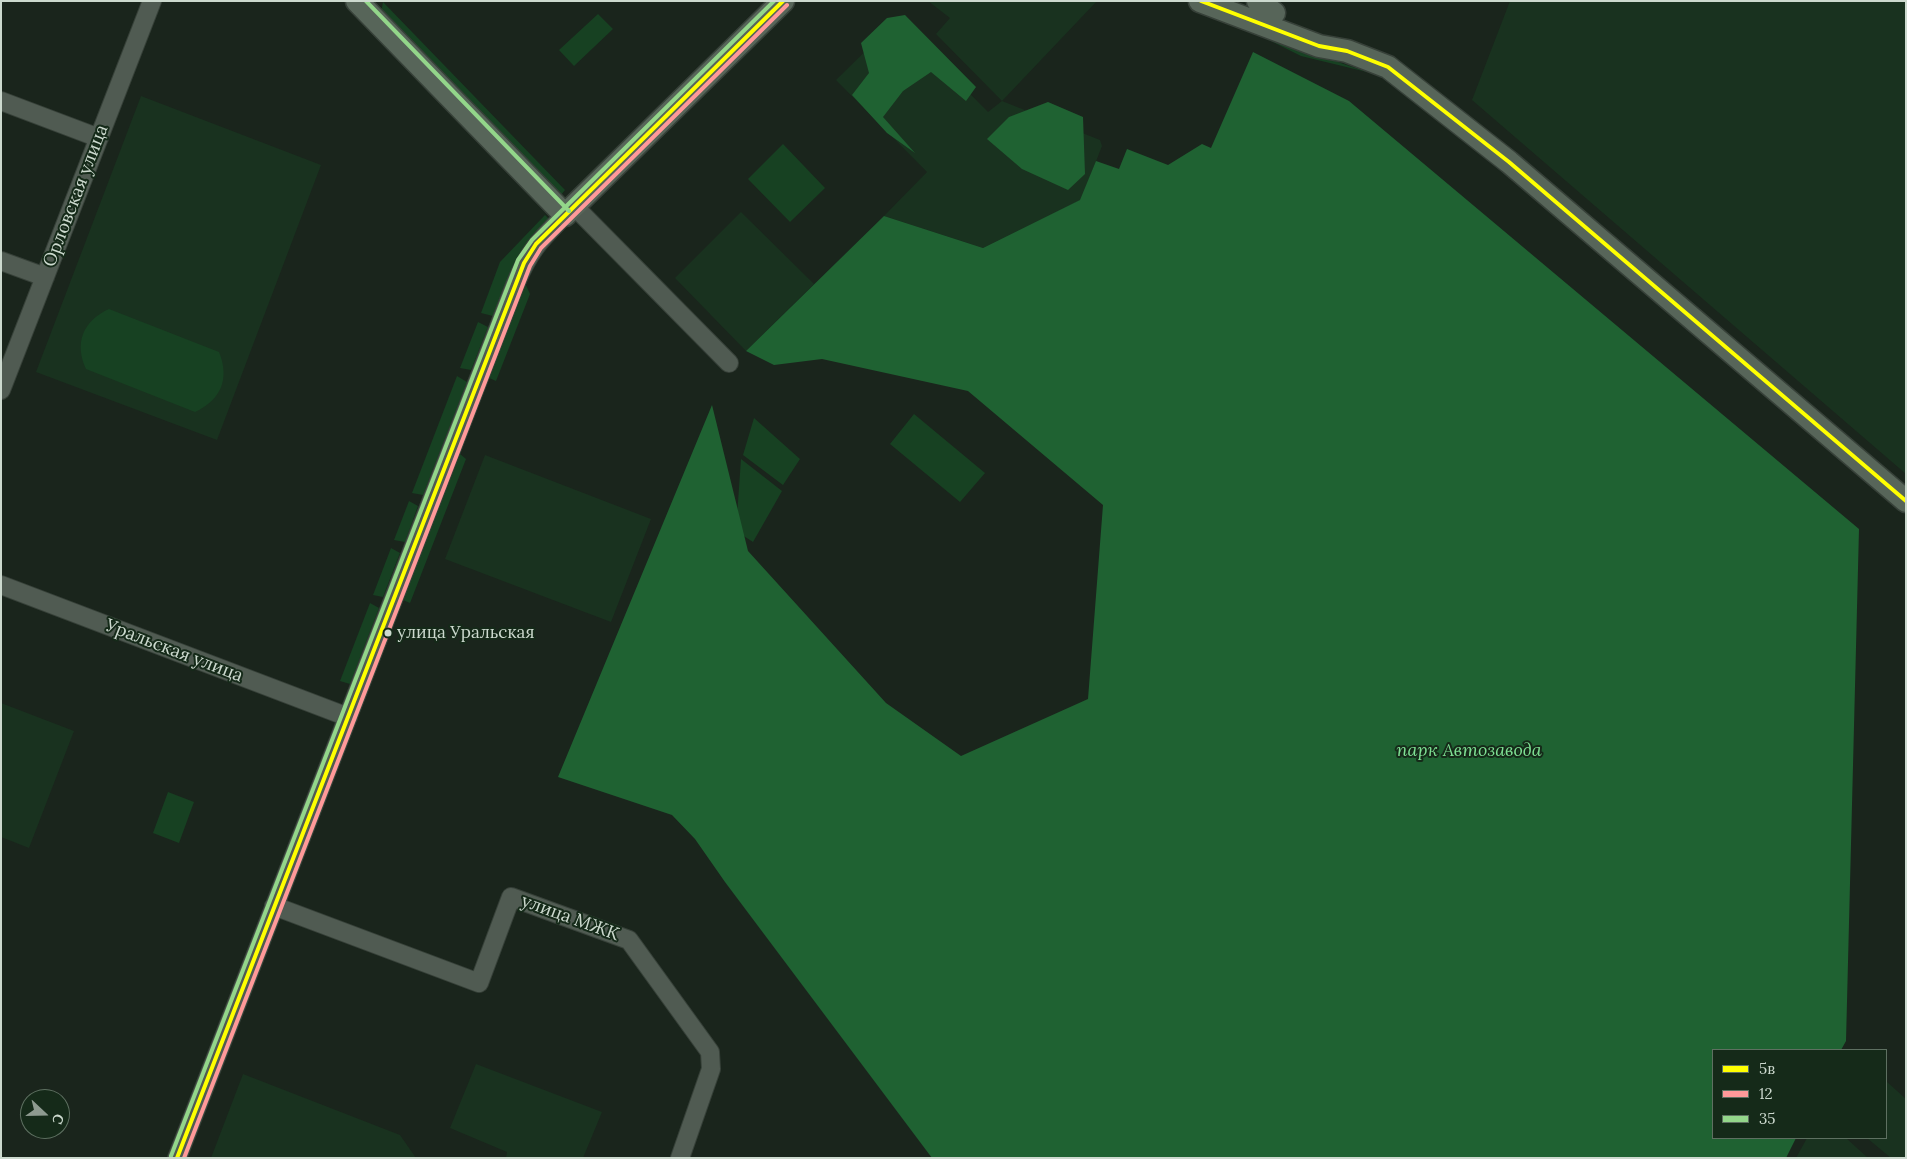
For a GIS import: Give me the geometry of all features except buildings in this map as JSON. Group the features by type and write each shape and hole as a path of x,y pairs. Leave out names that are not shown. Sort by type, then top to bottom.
{"main road":[{"path":"357,1 570,210 782,1"},
{"path":"1200,1 1319,46 1347,51 1388,68 1420,90 1508,162 1906,501"},
{"path":"1244,1 1266,7 1324,34 1347,51"}],"street":[{"name":"Орловская улица","path":"1,390 152,1"},
{"path":"1,101 98,138"},
{"path":"177,1158 524,263 536,244 570,210 667,300 729,364"},
{"path":"1,261 45,277"},
{"name":"Уральская улица","path":"1,585 348,717"},
{"name":"улица МЖК","path":"274,906 479,983 511,897 629,940 710,1052 711,1069 680,1158"}],"shaded area":[{"path":"928,1 1097,1 1002,101 936,34 950,18"},
{"path":"1510,1 1906,1 1906,474 1472,100"},
{"path":"383,2 565,190 561,195 381,13"},
{"path":"598,14 613,29 574,66 559,50"},
{"path":"897,20 988,112 1002,101 1100,140 1102,146 1081,200 983,248 884,216 927,172 836,80"},
{"path":"1257,34 1367,72 1301,56"},
{"path":"141,96 321,165 217,440 36,372"},
{"path":"783,144 825,188 790,222 748,179"},
{"path":"741,212 814,284 746,351 675,278"},
{"path":"545,215 549,219 522,253 493,316 481,313 500,262"},
{"path":"525,283 530,294 496,381 487,377"},
{"path":"109,309 219,352 224,371 221,388 217,395 204,407 195,412 86,369 81,350 83,334 93,320"},
{"path":"478,322 488,327 471,370 460,368"},
{"path":"457,376 467,382 423,495 412,493"},
{"path":"914,414 985,473 960,502 890,444"},
{"path":"754,418 800,459 783,485 743,455"},
{"path":"460,454 466,459 410,603 403,600"},
{"path":"485,455 651,519 611,622 445,559"},
{"path":"741,459 782,491 753,542 736,531"},
{"path":"409,501 418,506 405,542 394,540"},
{"path":"391,548 400,553 383,597 373,595"},
{"path":"370,603 379,608 350,684 340,681"},
{"path":"1,703 74,731 29,848 1,837"},
{"path":"168,792 194,802 179,843 153,833"},
{"path":"476,1064 602,1112 583,1158 506,1158 507,1152 450,1128"},
{"path":"243,1074 400,1135 416,1158 211,1158"},
{"path":"1887,1082 1906,1099 1906,1158 1891,1158 1868,1139 1887,1139"},
{"path":"1806,1139 1847,1139 1868,1158 1796,1158"}],"green space":[{"path":"905,15 976,87 966,101 931,72 903,91 883,117 915,153 887,133 852,95 869,73 861,43 887,18"},
{"name":"парк Автозавода","path":"1253,52 1349,101 1859,529 1846,1041 1842,1049 1712,1049 1712,1139 1796,1139 1786,1158 932,1158 725,882 695,839 672,815 558,777 712,405 748,551 886,703 961,756 1088,699 1103,505 968,391 822,359 774,365 746,351 884,216 983,248 1080,200 1096,161 1119,169 1127,149 1168,165 1202,144 1211,148"},
{"path":"1048,102 1083,117 1085,174 1068,190 1022,169 987,139 1009,117"}],"transit line":[{"name":"35","path":"366,1 569,211"},
{"name":"35","path":"171,1156 518,260 532,240 774,1"},
{"name":"5в","path":"177,1158 524,263 536,244 783,1"},
{"name":"5в","path":"1201,1 1319,46 1347,51 1388,67 1509,162 1906,501"},
{"name":"12","path":"184,1158 530,266 541,248 787,5"}],"place":[{"name":"улица Уральская","path":"388,633"}]}
